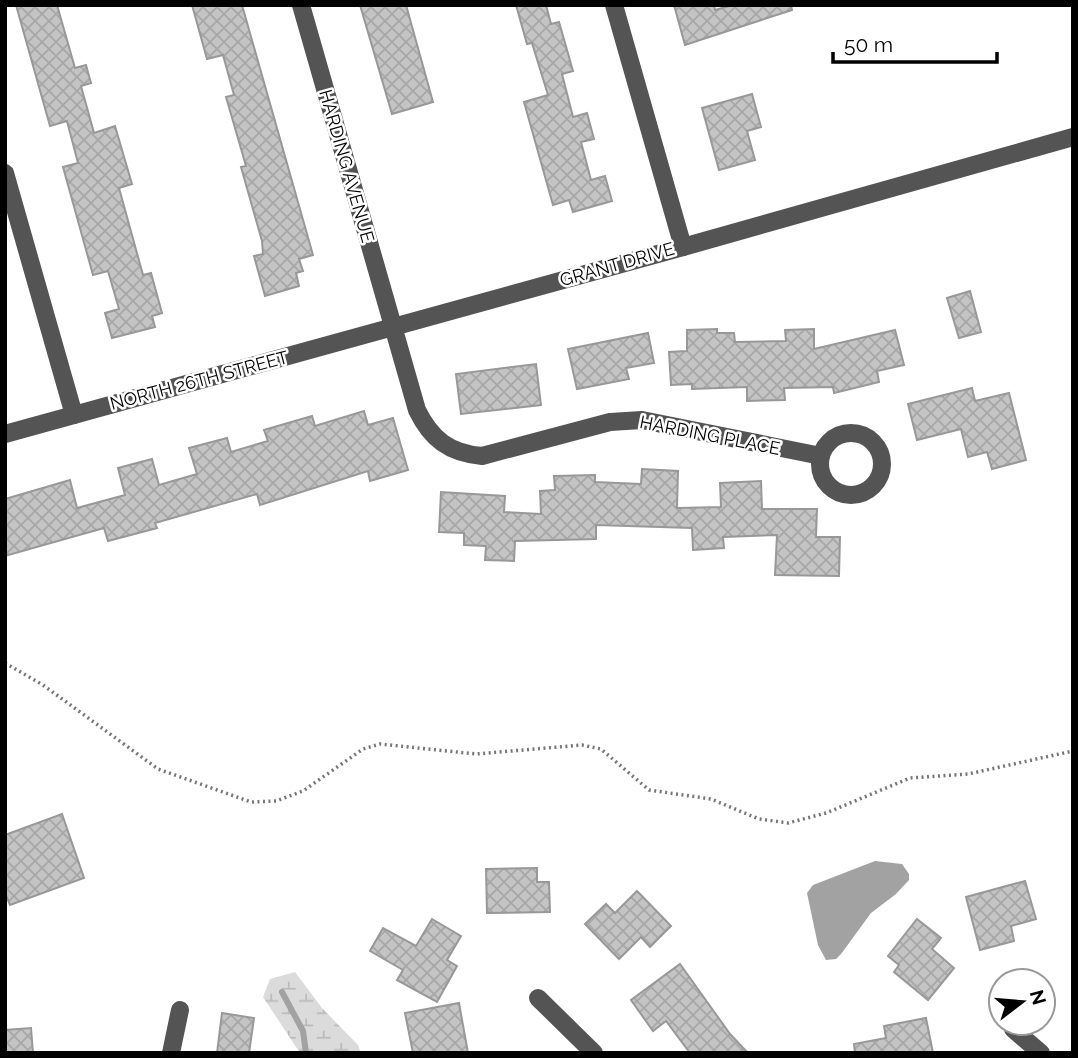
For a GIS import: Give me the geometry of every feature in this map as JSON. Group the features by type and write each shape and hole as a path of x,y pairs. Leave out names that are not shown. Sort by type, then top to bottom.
{"street":[{"name":"HARDING AVENUE","path":"300,5 393,326"},
{"name":"GRANT DRIVE","path":"393,326 683,247 614,5"},
{"path":"683,247 1073,137"},
{"path":"5,173 74,415"},
{"name":"NORTH 26TH STREET","path":"5,434 393,326"},
{"name":"HARDING PLACE","path":"393,326 424,424 447,448 464,455 500,453 610,422 642,420 821,456"},
{"path":"538,998 594,1053"},
{"path":"171,1053 180,1010"},
{"path":"1022,1037 1041,1053"}],"path":[{"path":"5,663 43,685 158,769 251,802 276,801 303,791 363,749 380,744 476,754 582,745 601,749 610,755 649,790 711,799 758,819 788,823 840,808 910,778 968,774 1073,751"}],"green space":[{"path":"295,972 322,1008 358,1045 361,1053 300,1053 263,997 270,979"}],"shaded area":[{"path":"875,861 902,864 909,874 909,880 871,913 836,959 826,960 818,945 807,893 813,885"}],"building":[{"path":"16,5 57,5 75,68 86,65 91,83 81,86 94,133 115,126 132,184 119,188 143,275 151,273 162,313 152,316 155,327 112,338 105,313 119,309 108,271 93,275 63,167 78,163 67,121 50,126"},
{"path":"192,5 242,5 313,255 299,259 303,271 296,273 299,286 265,296 254,256 263,254 262,241 241,167 246,166 226,97 234,95 223,55 207,59"},
{"path":"360,5 406,5 433,102 392,114"},
{"path":"516,5 546,5 551,24 559,22 573,71 562,74 573,117 587,113 594,139 581,142 591,180 605,176 612,201 573,212 569,200 553,205 524,102 548,95 532,43 527,44"},
{"path":"674,5 714,5 715,10 733,5 791,5 792,10 685,45"},
{"path":"752,94 761,127 747,131 755,160 719,170 702,108"},
{"path":"970,291 981,332 959,338 947,298"},
{"path":"717,329 717,333 734,333 735,342 786,341 785,330 814,329 814,349 895,330 904,365 877,371 879,382 834,393 833,387 784,388 785,400 747,401 747,387 692,389 692,384 671,385 669,352 687,351 687,330"},
{"path":"648,333 654,363 626,368 629,379 577,389 568,349"},
{"path":"536,364 541,405 461,414 456,374"},
{"path":"972,388 975,401 1009,393 1026,460 992,469 987,452 968,457 961,429 917,440 908,404"},
{"path":"364,411 368,425 393,418 408,470 370,481 368,471 260,505 257,494 155,523 157,528 108,541 104,528 5,556 5,499 70,480 77,508 125,495 118,468 152,459 159,485 197,474 189,448 227,438 231,452 268,441 264,430 312,416 315,426"},
{"path":"642,469 678,471 677,508 721,507 720,483 761,481 762,509 817,509 816,537 840,537 839,576 775,575 777,535 723,537 724,548 693,550 692,528 596,525 596,539 515,541 514,561 485,560 486,546 464,545 464,533 439,532 441,492 505,496 504,512 541,514 540,491 555,490 554,476 595,475 595,482 641,484"},
{"path":"62,814 84,878 10,905 5,893 5,835"},
{"path":"537,868 537,882 549,882 550,912 487,913 486,869"},
{"path":"1025,881 1036,919 1011,926 1014,941 980,950 966,897"},
{"path":"637,891 671,926 650,947 641,937 619,959 585,924 606,904 615,913"},
{"path":"432,919 461,936 447,960 457,966 437,1002 397,980 403,970 370,951 383,928 416,946"},
{"path":"917,919 941,938 932,949 954,968 928,1000 894,972 899,965 888,956"},
{"path":"680,964 730,1034 748,1053 690,1053 666,1021 653,1031 631,1000"},
{"path":"459,1003 468,1053 413,1053 405,1013"},
{"path":"222,1013 254,1018 249,1053 217,1053"},
{"path":"926,1018 933,1053 855,1053 854,1044 886,1038 884,1026"},
{"path":"31,1028 33,1053 5,1053 5,1030"}],"waterway":[{"path":"282,992 303,1031 306,1053"}]}
